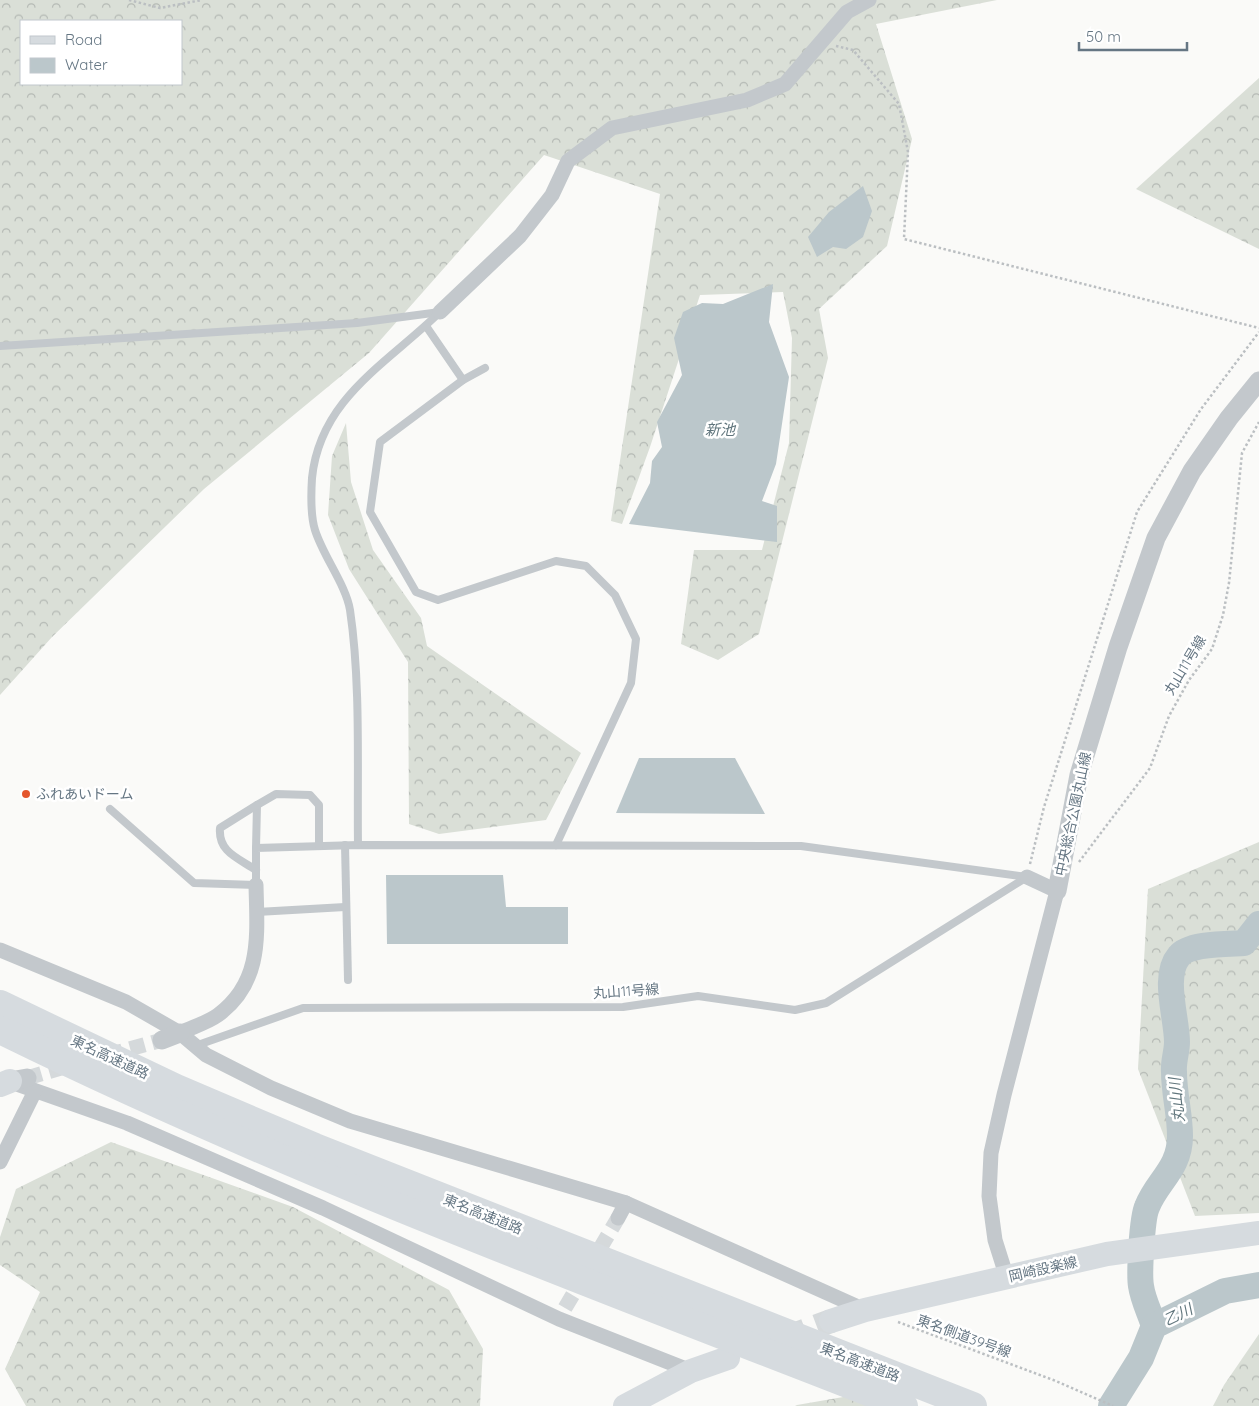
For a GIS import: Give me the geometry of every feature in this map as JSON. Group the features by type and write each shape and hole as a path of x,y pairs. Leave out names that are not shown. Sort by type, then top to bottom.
{"highway":[{"name":"東名高速道路","path":"0,1004 176,1088 315,1147 973,1406"},
{"name":"東名高速道路","path":"0,1030 160,1107 303,1169 904,1406"}],"main road":[{"name":"岡崎設楽線","path":"831,1321 865,1310 1107,1254 1259,1233"},
{"path":"625,1406 691,1371 728,1358"}],"street":[{"path":"440,312 520,236 552,195 568,161 612,128 747,100 784,84 823,42 847,12 869,0"},
{"name":"中央総合公園丸山線","path":"1007,1278 994,1240 989,1196 991,1153 1004,1095 1057,891 1079,775 1118,647 1156,538 1192,471 1229,418 1259,381"},
{"path":"162,1040 217,1016 236,999 248,982 257,942 256,877"},
{"path":"1028,877 1057,891"},
{"path":"0,950 126,1002 180,1033 206,1056 271,1088 350,1121 626,1203 865,1310"},
{"path":"0,1162 14,1082 126,1123 691,1371"},
{"path":"618,1218 626,1203"}],"lane":[{"path":"358,845 354,645 349,608 315,530 311,494 314,458 328,422 345,397 440,312"},
{"path":"0,346 357,323 440,312"},
{"path":"426,326 463,380"},
{"path":"485,368 463,380 380,442 370,512 416,592 438,600 556,561 586,566 615,595 636,639 631,683 556,846"},
{"path":"256,877 225,850 220,839 220,828 276,794 310,795 319,806 319,846"},
{"path":"256,806 256,877"},
{"path":"110,809 194,883 256,877"},
{"path":"256,848 358,845 801,846 1028,877"},
{"path":"345,846 348,980"},
{"name":"丸山11号線","path":"195,1046 303,1008 623,1007 698,996 795,1010 826,1003 1028,877"},
{"path":"256,912 345,907"}],"path":[{"path":"129,0 160,8 202,0"},
{"path":"823,42 853,50 899,104 908,152 904,238 1259,328"},
{"name":"丸山11号線","path":"1057,891 1150,768 1169,716 1189,680 1212,649 1223,616 1229,583 1242,453 1259,422"},
{"name":"東名側道39号線","path":"865,1310 1056,1381 1113,1406"}],"green space":[{"path":"0,0 997,0 876,24 912,139 887,246 819,309 828,358 759,634 718,660 681,644 694,550 762,550 789,443 792,338 783,292 700,295 650,447 622,524 611,521 660,194 544,155 369,353 204,489 52,637 0,695"},
{"path":"1259,78 1259,249 1136,189"},
{"path":"346,423 351,482 373,550 421,618 427,646 581,753 546,820 439,834 409,824 408,662 349,569 328,515 332,456"},
{"path":"1259,842 1259,1213 1195,1216 1138,1069 1148,889"},
{"path":"111,1142 293,1207 449,1290 483,1349 480,1406 26,1406 5,1369 40,1292 0,1265 0,1237 16,1189"},
{"path":"1259,1334 1259,1406 1213,1406 1224,1385"},
{"path":"849,1396 869,1406 795,1406 797,1405"}],"water":[{"path":"863,186 872,211 863,237 846,249 833,247 817,257 808,237 829,212"},
{"name":"新池","path":"773,284 769,322 789,377 776,464 762,501 777,506 777,542 629,524 650,483 652,461 662,447 657,422 682,375 674,338 683,312 702,303 723,304"},
{"path":"639,758 735,758 765,814 616,813"},
{"path":"386,875 503,875 506,907 568,907 568,944 387,944"}],"waterway":[{"name":"丸山川","path":"1154,1326 1141,1286 1141,1246 1147,1207 1172,1166 1179,1147 1180,1128 1174,1068 1177,1042 1171,986 1174,964 1184,952 1200,946 1244,943 1259,924"},
{"name":"乙川","path":"1111,1406 1141,1358 1154,1326 1225,1291 1259,1285"}],"tunnel":[{"path":"108,1055 162,1040"},
{"path":"27,1078 71,1065"},
{"path":"565,1308 618,1218"},
{"path":"783,1339 831,1321"}],"place":[{"name":"ふれあいドーム","path":"26,794"}]}
